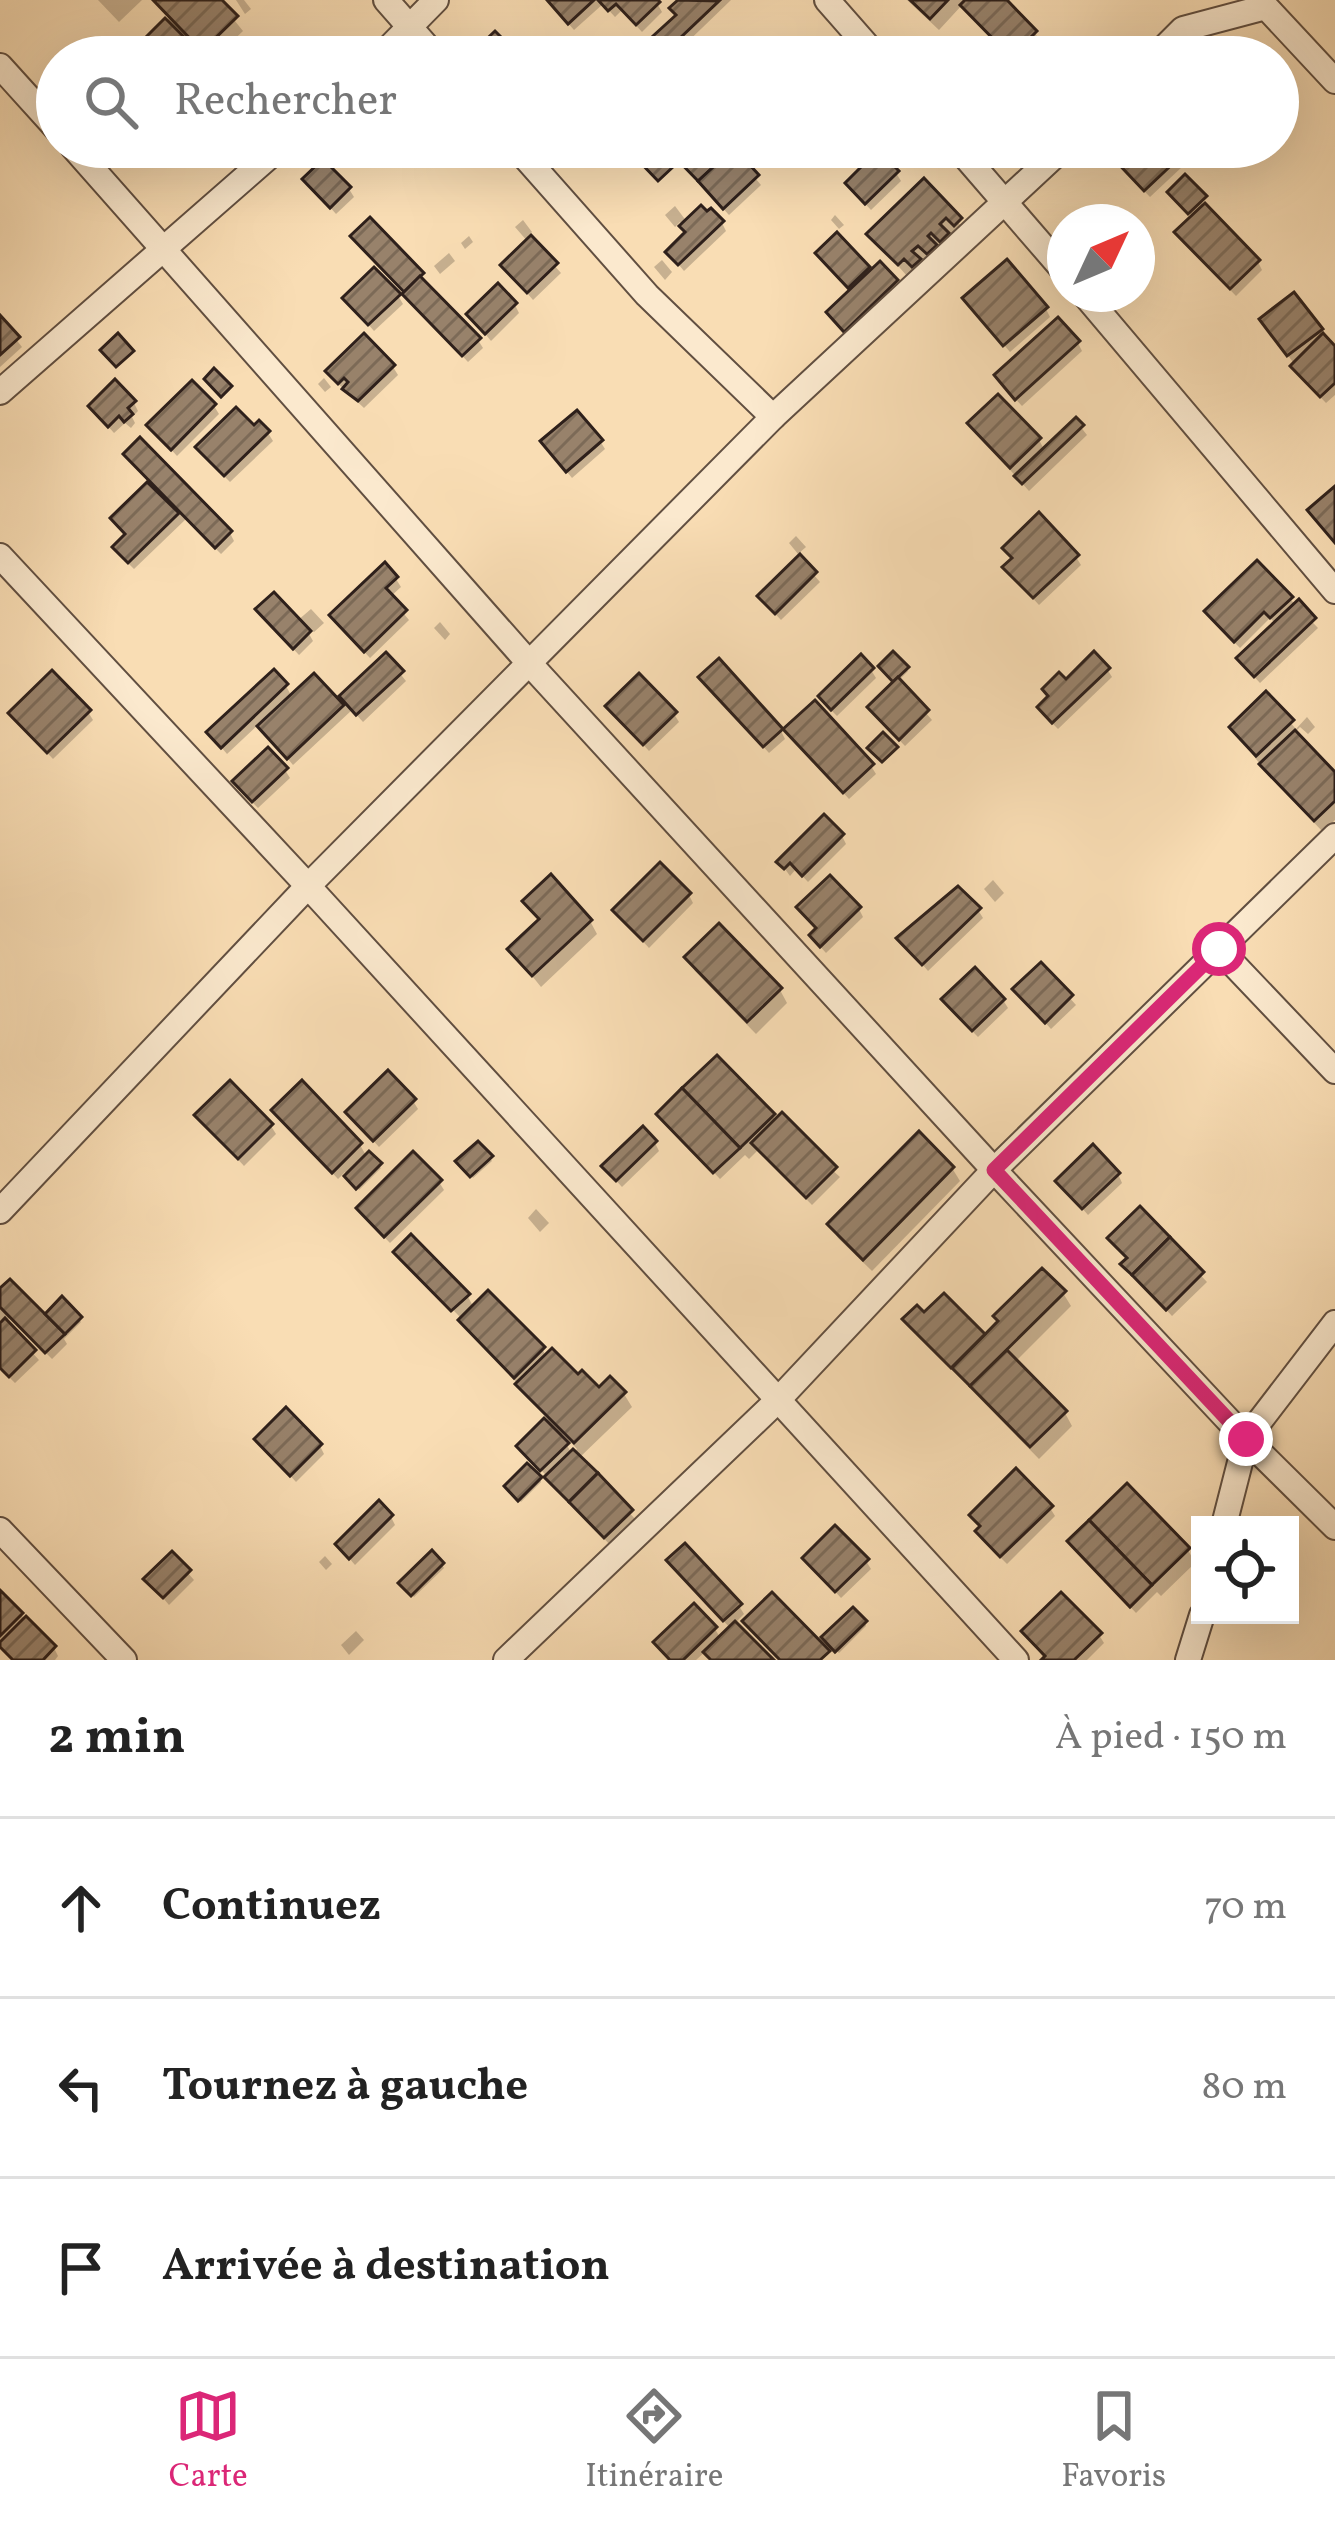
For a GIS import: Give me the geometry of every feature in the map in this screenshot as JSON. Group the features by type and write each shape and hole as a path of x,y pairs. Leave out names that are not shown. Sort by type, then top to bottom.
{"street":[{"path":"386,0 417,36"},
{"path":"403,36 436,0"},
{"path":"827,0 859,36"},
{"path":"1176,36 1183,29 1266,7 1293,36"},
{"path":"1299,42 1335,81"},
{"path":"0,66 36,106"},
{"path":"92,168 529,663 994,1170 1335,1527"},
{"path":"0,392 257,168"},
{"path":"535,168 647,295 773,417"},
{"path":"975,168 1047,251"},
{"path":"0,1211 308,886 773,417 1042,168"},
{"path":"1099,312 1335,591"},
{"path":"0,556 1016,1660"},
{"path":"506,1660 778,1400 994,1170 1335,836"},
{"path":"1219,949 1335,1071"},
{"path":"1226,1516 1246,1439 1335,1323"},
{"path":"0,1530 124,1660"},
{"path":"1188,1660 1199,1624"}],"building":[{"path":"153,0 222,0 238,16 217,36 188,36"},
{"path":"547,0 594,0 568,24"},
{"path":"598,0 660,2 636,25 616,4 608,11"},
{"path":"678,0 719,1 682,36 653,36 676,15 669,8"},
{"path":"910,0 948,0 930,19"},
{"path":"965,0 1007,0 1037,31 1032,36 990,36 960,5"},
{"path":"165,18 183,36 147,36"},
{"path":"314,168 332,168 351,187 330,208 302,179"},
{"path":"646,168 672,168 658,181"},
{"path":"685,168 712,168 698,181"},
{"path":"712,168 753,168 759,175 723,209 698,181"},
{"path":"860,168 899,171 865,204 845,183"},
{"path":"1122,168 1168,168 1144,191"},
{"path":"1185,174 1207,196 1188,214 1167,192"},
{"path":"924,178 962,218 954,226 946,218 940,224 949,233 940,242 931,233 928,236 937,245 927,254 918,246 912,251 921,259 912,267 904,259 898,265 866,234"},
{"path":"1205,203 1260,260 1230,289 1174,232"},
{"path":"701,205 724,221 678,265 665,252 685,232 679,226"},
{"path":"370,217 424,273 404,292 350,236"},
{"path":"837,232 870,267 848,288 815,253"},
{"path":"531,235 558,263 527,293 500,265"},
{"path":"1007,259 1047,308 1003,346 962,298"},
{"path":"880,261 898,280 844,332 826,312"},
{"path":"374,267 401,294 368,325 342,298"},
{"path":"420,276 481,338 462,356 402,294"},
{"path":"498,283 517,303 485,334 466,314"},
{"path":"1294,292 1323,329 1287,356 1259,319"},
{"path":"0,315 20,337 0,355"},
{"path":"1058,317 1080,341 1015,400 994,375"},
{"path":"118,333 134,351 116,367 100,350"},
{"path":"364,333 395,365 358,401 342,389 348,382 344,378 338,384 325,371"},
{"path":"1323,333 1335,346 1335,383 1320,397 1290,366"},
{"path":"214,368 232,386 221,397 204,379"},
{"path":"115,379 136,401 128,408 133,414 124,422 119,416 108,427 88,406"},
{"path":"192,380 216,404 171,450 146,425"},
{"path":"998,394 1041,438 1010,468 967,423"},
{"path":"236,407 254,425 259,420 270,431 224,476 195,447"},
{"path":"577,410 603,440 566,472 540,441"},
{"path":"1076,417 1084,425 1022,484 1014,476"},
{"path":"140,437 232,531 215,548 123,454"},
{"path":"147,482 179,513 128,563 112,547 125,534 110,518"},
{"path":"1335,486 1335,543 1307,510"},
{"path":"1039,512 1079,555 1033,598 1002,567 1012,558 1002,548"},
{"path":"800,554 817,572 775,614 757,596"},
{"path":"1257,560 1293,597 1270,618 1264,612 1234,642 1204,611"},
{"path":"385,562 398,577 386,588 407,610 364,652 329,615"},
{"path":"274,592 311,631 293,649 255,609"},
{"path":"1299,599 1316,618 1254,677 1236,658"},
{"path":"893,651 909,667 893,682 878,666"},
{"path":"1094,651 1110,668 1052,723 1037,707 1048,696 1042,689 1059,672 1066,679"},
{"path":"386,652 404,671 356,715 339,696"},
{"path":"861,654 874,668 831,710 818,696"},
{"path":"719,658 783,729 763,747 698,677"},
{"path":"274,669 288,684 221,748 206,732"},
{"path":"52,670 91,710 47,753 8,713"},
{"path":"314,673 344,705 287,759 257,726"},
{"path":"639,673 677,712 643,745 605,706"},
{"path":"898,677 929,710 899,740 867,707"},
{"path":"1266,691 1294,720 1256,756 1229,727"},
{"path":"815,700 874,764 843,793 783,729"},
{"path":"1295,730 1335,772 1335,801 1314,821 1259,764"},
{"path":"883,732 898,747 882,762 867,748"},
{"path":"268,747 288,768 252,802 232,781"},
{"path":"824,814 844,834 802,876 790,863 784,869 776,862"},
{"path":"660,862 691,893 643,941 612,910"},
{"path":"551,874 592,920 532,976 507,949 539,919 522,901"},
{"path":"830,875 861,907 820,947 809,935 816,928 796,907"},
{"path":"958,886 981,908 922,965 896,938"},
{"path":"719,923 782,988 747,1022 684,957"},
{"path":"1041,962 1073,995 1045,1023 1012,989"},
{"path":"975,967 1005,999 972,1031 941,999"},
{"path":"717,1055 775,1114 740,1148 682,1088"},
{"path":"388,1070 416,1099 373,1141 345,1112"},
{"path":"230,1080 273,1124 238,1159 194,1115"},
{"path":"302,1080 362,1143 332,1173 271,1110"},
{"path":"682,1088 740,1148 713,1173 656,1114"},
{"path":"782,1112 837,1167 806,1198 751,1143"},
{"path":"643,1126 657,1141 616,1181 601,1166"},
{"path":"919,1131 954,1167 863,1260 827,1224"},
{"path":"478,1141 493,1156 470,1177 455,1161"},
{"path":"1093,1144 1120,1173 1082,1209 1055,1181"},
{"path":"369,1151 382,1163 356,1189 344,1176"},
{"path":"413,1151 442,1180 384,1237 356,1208"},
{"path":"1140,1206 1170,1237 1132,1275 1120,1264 1127,1258 1107,1238"},
{"path":"411,1234 470,1294 451,1311 393,1252"},
{"path":"1170,1237 1204,1272 1166,1310 1132,1275"},
{"path":"1042,1268 1066,1291 970,1386 952,1368 998,1321 993,1316"},
{"path":"10,1279 65,1334 45,1353 0,1307 0,1288"},
{"path":"488,1290 545,1347 514,1378 458,1320"},
{"path":"944,1293 985,1334 951,1368 902,1319 917,1305 924,1312"},
{"path":"62,1296 82,1317 65,1334 45,1314"},
{"path":"5,1318 36,1350 9,1377 0,1368 0,1323"},
{"path":"552,1348 599,1387 610,1376 626,1392 574,1443 515,1384"},
{"path":"1007,1350 1067,1411 1030,1447 970,1386"},
{"path":"286,1407 322,1444 290,1476 254,1439"},
{"path":"544,1418 569,1443 540,1471 516,1446"},
{"path":"573,1449 598,1473 569,1502 544,1477"},
{"path":"527,1463 542,1477 518,1501 504,1486"},
{"path":"1016,1468 1053,1506 1000,1557 975,1531 980,1526 969,1515"},
{"path":"598,1473 633,1510 604,1538 569,1502"},
{"path":"1127,1483 1190,1548 1152,1585 1089,1520"},
{"path":"379,1500 393,1515 349,1559 335,1544"},
{"path":"1089,1520 1152,1585 1130,1607 1067,1541"},
{"path":"835,1525 869,1559 835,1592 802,1558"},
{"path":"685,1543 742,1604 723,1621 666,1560"},
{"path":"432,1550 444,1563 411,1596 398,1583"},
{"path":"172,1551 191,1570 163,1598 143,1579"},
{"path":"0,1590 23,1613 0,1636"},
{"path":"772,1592 830,1651 820,1660 780,1660 742,1621"},
{"path":"1061,1592 1102,1633 1074,1660 1041,1660 1045,1656 1021,1631"},
{"path":"694,1603 717,1627 683,1660 670,1660 653,1642"},
{"path":"853,1607 867,1621 835,1652 821,1637"},
{"path":"26,1616 56,1646 43,1660 13,1660 0,1647"},
{"path":"735,1621 774,1660 711,1660 703,1652"}],"route":[{"path":"1219,949 994,1170 1246,1439"}]}
